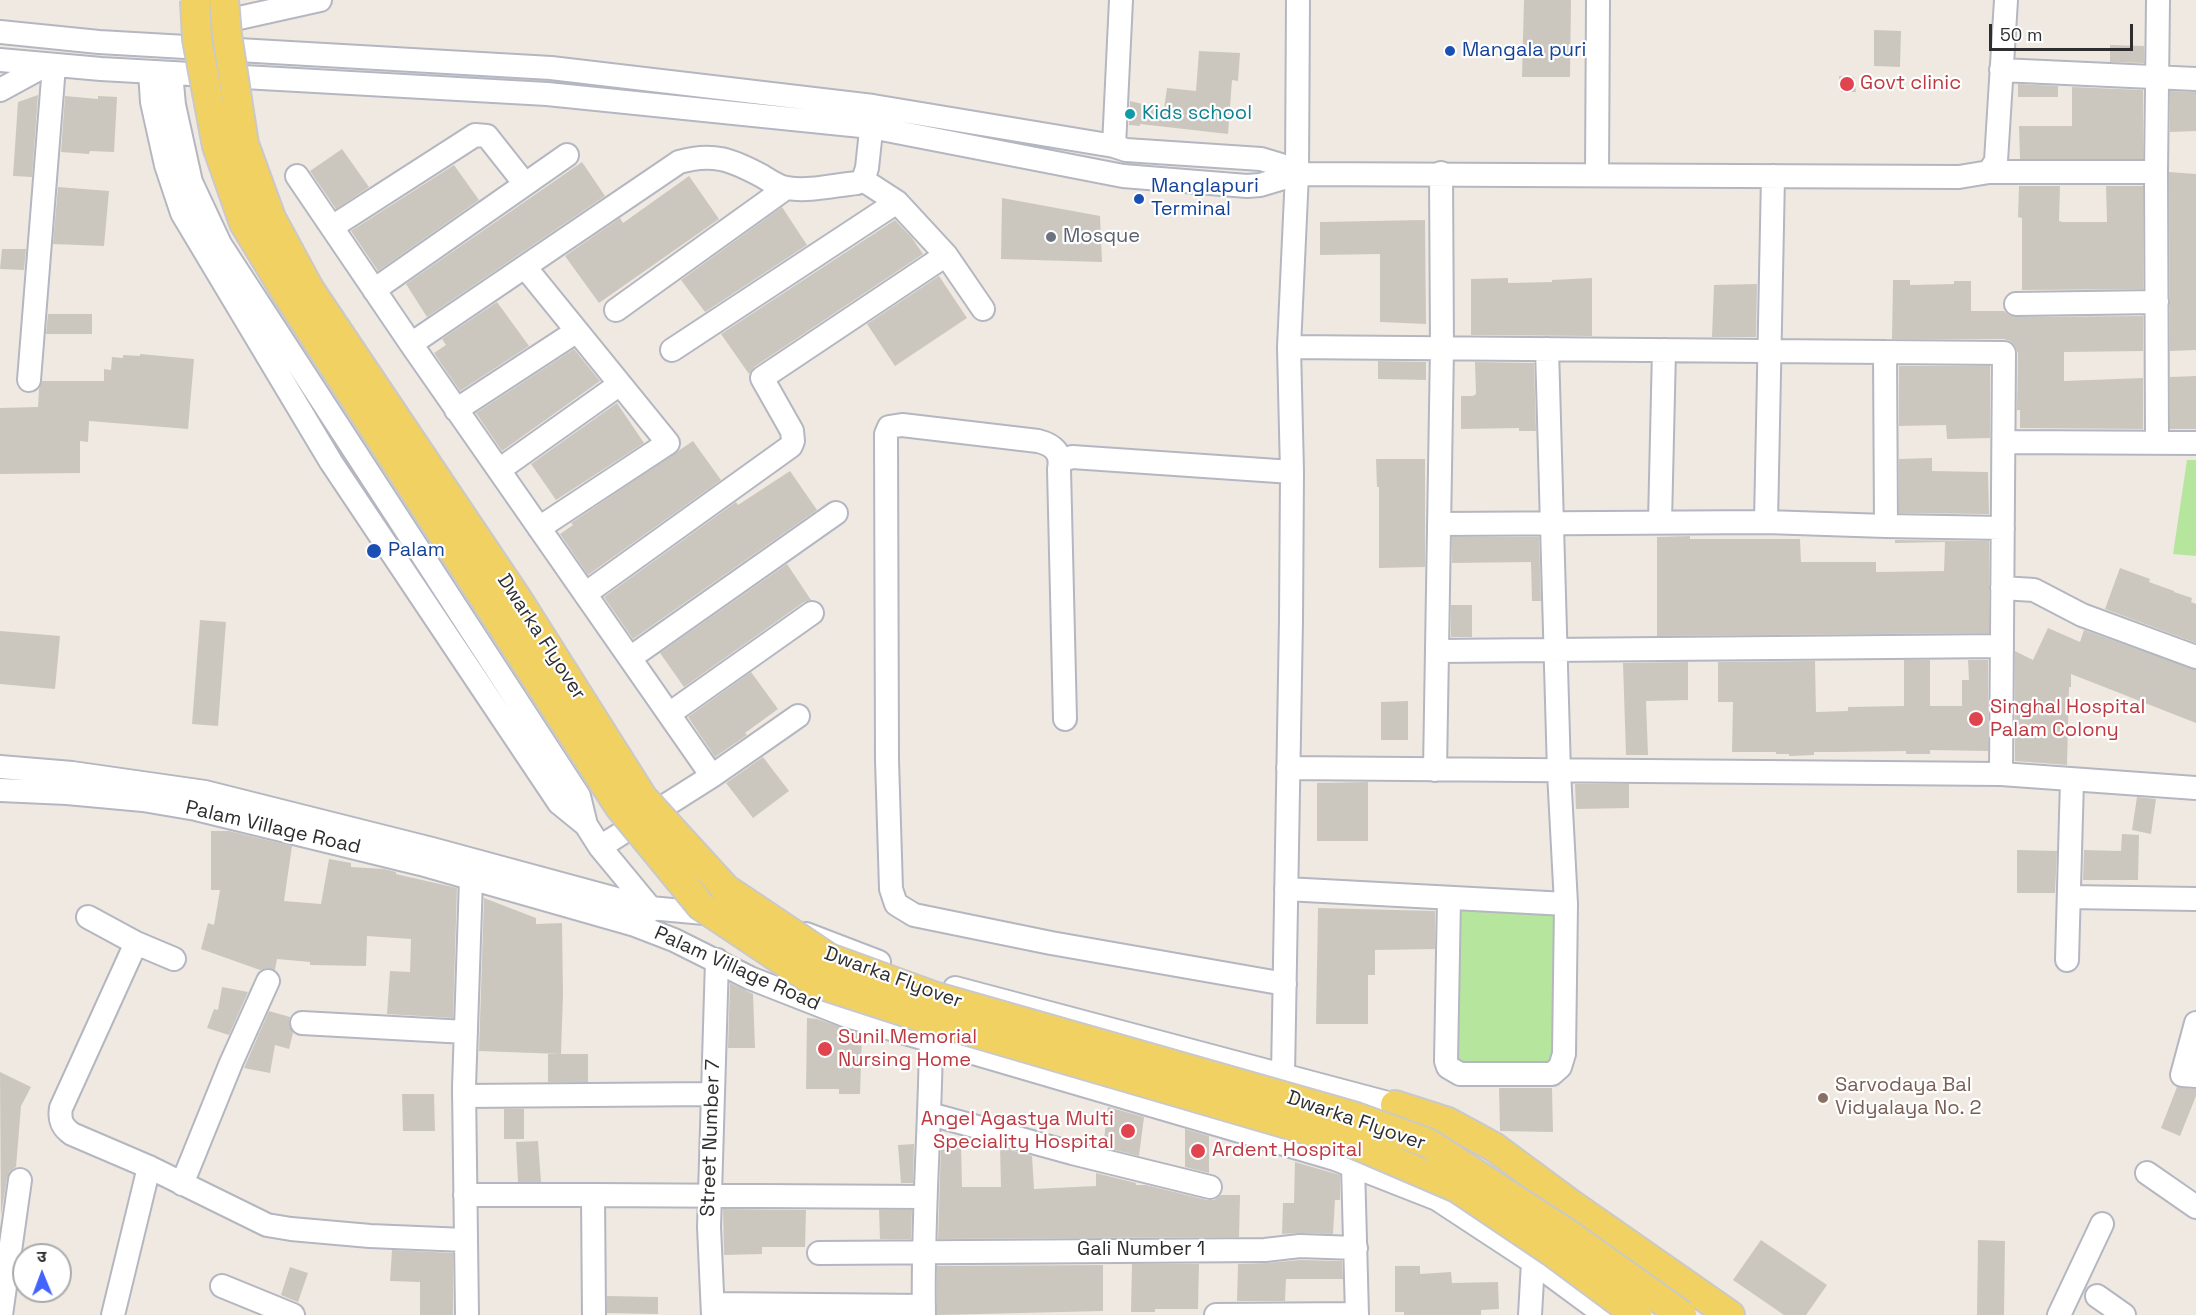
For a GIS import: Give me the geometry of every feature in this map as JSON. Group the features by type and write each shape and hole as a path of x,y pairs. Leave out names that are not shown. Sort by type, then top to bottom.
{"main road":[{"path":"177,0 208,99"},
{"name":"Dwarka Flyover","path":"195,0 197,39 217,146 244,223 286,294 619,806 701,906 816,983 927,1019 1352,1143 1457,1188 1552,1252 1638,1315"},
{"name":"Dwarka Flyover","path":"224,0 227,35 244,144 271,218 310,290 518,600 643,798 726,889 829,958 839,962 936,997 1356,1117 1428,1143 1568,1234 1682,1315"},
{"path":"238,107 240,0"},
{"path":"1395,1105 1448,1122 1494,1147 1730,1315"}],"street":[{"path":"159,45 163,38 175,33 293,3 320,0"},
{"path":"1114,146 1121,0"},
{"path":"1273,1140 1283,1075 1285,984 1292,472 1289,347 1297,174 1298,0"},
{"path":"1597,175 1598,0"},
{"path":"1989,172 1994,167 1998,154 2006,0"},
{"path":"2157,442 2158,0"},
{"path":"0,32 99,42 551,68 647,79 872,116 1114,146 1126,150 1261,159 1281,165 1297,174"},
{"path":"0,60 49,66 547,94 646,104 872,116 1123,176 1248,186 1260,185 1297,174 1959,177 1989,172 2156,172"},
{"path":"0,90 49,66"},
{"path":"29,380 49,66"},
{"path":"2001,70 2196,79"},
{"path":"160,73 174,105 191,182 220,244 579,796 586,825 600,847 674,940"},
{"path":"646,104 647,79"},
{"path":"411,344 679,162 722,158 742,165 786,188 812,188 857,183 863,180 867,168 872,116"},
{"path":"332,227 475,135 487,136 525,184"},
{"path":"374,290 567,155"},
{"path":"1435,770 1442,348 1441,173"},
{"path":"297,176 456,410 712,776"},
{"path":"1766,522 1773,176"},
{"path":"863,180 897,202 946,255 983,309"},
{"path":"616,310 786,188"},
{"path":"672,350 897,202"},
{"path":"585,594 791,446 792,431 762,378 946,255"},
{"path":"525,267 668,443 539,528"},
{"path":"2016,304 2157,302"},
{"path":"456,410 577,331"},
{"path":"1289,347 2004,353 2001,774"},
{"path":"1449,898 1446,1061 1448,1068 1460,1074 1552,1074 1560,1067 1564,1054 1566,904 1559,772 1546,349"},
{"path":"1660,522 1664,350"},
{"path":"1885,352 1886,526"},
{"path":"499,470 620,384"},
{"path":"1065,719 1059,469 1061,461 1053,446 1038,441 902,425 892,426 887,430 887,760 892,898 902,909 914,915 1052,943 1285,984"},
{"path":"2004,442 2196,442"},
{"path":"1061,461 1072,457 1292,472"},
{"path":"630,658 837,513"},
{"path":"1439,524 1766,522 2003,528"},
{"path":"2002,588 2034,590 2082,615 2196,657"},
{"path":"669,714 812,613"},
{"path":"1437,651 2002,646"},
{"path":"600,847 712,776 798,716"},
{"name":"Palam Village Road","path":"0,767 72,773 205,792 432,849 650,908 754,918 818,938 940,984 1395,1105 1489,1154 1707,1315"},
{"path":"1288,768 2001,774 2196,788"},
{"path":"2067,960 2072,780"},
{"name":"Palam Village Road","path":"0,790 132,799 196,809 421,864 635,925 674,940 750,978 847,1016 1273,1140 1353,1166 1437,1199 1533,1262 1605,1315"},
{"path":"467,1315 464,1096 471,879"},
{"path":"1286,889 1566,904"},
{"path":"2069,897 2196,899"},
{"path":"88,917 136,943 174,959"},
{"path":"136,943 61,1108 59,1116 66,1130 149,1167 267,1225 370,1236 465,1240"},
{"name":"Street Number 7","path":"713,1310 709,1227 717,960"},
{"path":"182,1184 231,1063 268,981"},
{"path":"302,1023 466,1032"},
{"path":"2196,1023 2182,1075 2196,1076"},
{"path":"713,1310 924,1311 925,1197 930,1114 931,1040"},
{"path":"464,1096 713,1094"},
{"path":"930,1114 1072,1153 1210,1187"},
{"path":"1216,1315 1357,1315 1353,1166"},
{"path":"113,1315 149,1167"},
{"path":"2147,1173 2196,1207"},
{"path":"1,1315 20,1180"},
{"path":"465,1196 593,1194 925,1197"},
{"path":"593,1194 594,1315"},
{"path":"2059,1315 2102,1224"},
{"name":"Gali Number 1","path":"819,1253 1265,1250 1300,1246 1356,1248"},
{"path":"1530,1315 1533,1262"},
{"path":"222,1286 293,1315"},
{"path":"2097,1296 2124,1315"}],"green space":[{"path":"2187,460 2196,460 2196,556 2173,554"},
{"path":"1454,903 1559,909 1556,1061 1452,1064"}],"building":[{"path":"1524,0 1571,0 1570,77 1522,77"},
{"path":"1874,30 1901,31 1900,67 1874,66"},
{"path":"2110,45 2144,46 2144,63 2110,62"},
{"path":"1199,51 1240,53 1238,81 1232,80 1228,134 1140,124 1140,126 1129,125 1130,101 1164,109 1167,88 1196,91"},
{"name":"Govt clinic","path":"1839,76 1854,77 1856,92 1841,92"},
{"path":"2018,84 2058,86 2058,97 2018,97"},
{"path":"2072,87 2143,90 2143,159 2020,159 2019,126 2072,126"},
{"path":"2170,91 2196,92 2196,131 2170,132"},
{"path":"38,95 32,177 13,176 18,102"},
{"path":"65,96 98,99 98,96 117,97 114,152 90,151 89,154 61,152"},
{"path":"342,149 369,187 336,209 310,171"},
{"path":"582,162 605,196 427,317 406,284"},
{"path":"454,165 479,200 378,271 351,231"},
{"path":"2169,172 2196,174 2196,350 2170,351"},
{"path":"689,176 719,219 599,303 565,256 620,218 623,223"},
{"path":"2019,186 2060,186 2059,221 2107,222 2106,186 2143,186 2143,289 2022,290 2022,218 2018,217"},
{"path":"58,187 109,191 104,246 53,244"},
{"name":"Mosque","path":"1002,198 1100,216 1102,262 1001,259"},
{"path":"782,207 807,245 705,312 681,280"},
{"path":"895,220 923,254 754,367 749,374 721,334"},
{"path":"1425,220 1426,324 1380,322 1380,254 1320,255 1320,222"},
{"path":"2,249 26,249 24,270 0,269"},
{"path":"939,276 967,318 895,366 867,324"},
{"path":"1508,278 1508,283 1592,278 1592,336 1471,335 1471,279"},
{"path":"1893,280 1910,280 1910,285 1954,284 1954,281 1971,281 1971,311 2004,311 2016,317 2143,316 2143,351 2064,352 2064,381 2143,378 2143,429 2020,428 2020,410 2017,410 2018,353 2015,346 2004,339 1892,339"},
{"path":"1757,284 1756,337 1712,337 1714,285"},
{"path":"497,302 529,346 460,391 434,353 446,345 442,339"},
{"path":"48,314 92,314 92,334 46,334"},
{"path":"574,349 600,381 502,451 476,413"},
{"path":"140,354 194,359 188,429 89,421 88,442 80,441 80,473 0,474 0,408 38,407 42,381 104,381 104,369 111,370 112,357 123,358 123,355 140,356"},
{"path":"1378,361 1426,362 1426,380 1378,379"},
{"path":"1475,362 1534,363 1536,431 1519,431 1519,428 1461,429 1461,396 1476,394"},
{"path":"1899,366 1990,366 1990,438 1947,439 1946,425 1899,426"},
{"path":"2196,376 2196,429 2170,429 2170,377"},
{"path":"617,403 644,443 556,500 531,464"},
{"path":"693,441 721,480 588,575 560,534 573,525 571,523"},
{"path":"1932,458 1932,471 1988,472 1989,514 1899,513 1899,459"},
{"path":"1376,459 1425,459 1425,567 1379,568 1379,487 1377,487"},
{"path":"790,471 817,510 633,639 604,597 736,502 738,505"},
{"path":"1690,536 1690,539 1800,539 1801,562 1876,562 1876,572 1944,571 1945,542 1895,543 1895,540 1989,541 1989,633 1657,636 1657,537"},
{"path":"1452,537 1539,537 1541,601 1532,601 1531,562 1452,563"},
{"path":"787,564 811,600 804,602 684,687 660,653"},
{"path":"2120,568 2192,598 2191,602 2196,604 2196,643 2105,609"},
{"path":"1451,605 1472,605 1472,637 1451,637"},
{"path":"200,620 226,622 218,726 192,724"},
{"path":"2048,628 2080,642 2084,630 2196,670 2196,723 2071,674 2067,765 2015,761 2015,651 2033,660"},
{"path":"0,631 60,636 55,689 0,684"},
{"path":"1904,660 1930,660 1930,706 1962,706 1962,680 1969,680 1968,660 1988,660 1988,751 1930,750 1930,754 1906,754 1906,751 1814,752 1814,755 1789,756 1789,754 1776,754 1776,752 1732,752 1733,702 1718,702 1718,662 1815,661 1816,712 1848,711 1848,707 1904,706"},
{"path":"1688,662 1688,700 1646,701 1648,755 1626,755 1623,663"},
{"path":"751,672 778,709 745,733 747,735 715,757 688,717"},
{"path":"1408,701 1408,740 1381,740 1381,702"},
{"path":"763,757 789,791 753,818 726,783"},
{"path":"1368,782 1368,841 1317,841 1317,783"},
{"path":"1575,784 1629,784 1629,808 1576,809"},
{"path":"2137,797 2156,799 2151,834 2132,830"},
{"path":"211,831 229,831 292,846 284,901 321,904 329,859 351,863 351,867 384,869 396,872 396,874 457,888 453,1018 387,1014 390,971 410,972 411,939 367,936 366,966 310,965 310,962 277,959 275,970 267,968 260,970 201,949 208,923 214,925 220,890 211,890"},
{"path":"2122,834 2139,835 2138,880 2083,880 2084,850 2121,851"},
{"path":"2017,850 2057,851 2055,893 2017,893"},
{"path":"484,898 536,918 536,924 562,923 561,1054 479,1051"},
{"path":"1318,908 1435,911 1435,949 1375,950 1375,975 1368,975 1368,1024 1316,1024"},
{"path":"730,983 753,994 755,1048 728,1048"},
{"path":"222,987 248,992 229,1035 207,1028 214,1009 218,1010"},
{"path":"269,1011 290,1017 289,1023 293,1033 289,1049 275,1045 270,1073 244,1068"},
{"path":"807,1018 817,1019 862,1034 860,1094 839,1094 839,1089 806,1089"},
{"path":"548,1054 588,1054 588,1082 548,1082"},
{"path":"0,1072 31,1087 21,1106 16,1167 10,1171 7,1178 1,1216"},
{"path":"2177,1087 2196,1089 2196,1096 2180,1136 2161,1128"},
{"path":"1499,1088 1552,1088 1553,1132 1500,1131"},
{"path":"402,1094 434,1094 435,1131 403,1131"},
{"path":"1108,1107 1144,1117 1139,1156 1103,1147"},
{"path":"504,1109 524,1109 524,1139 504,1139"},
{"path":"1185,1129 1209,1136 1209,1173 1185,1167"},
{"path":"538,1141 541,1182 518,1182 516,1142"},
{"path":"914,1144 913,1183 901,1183 898,1145"},
{"path":"941,1145 961,1145 962,1187 1001,1187 1000,1147 1032,1156 1034,1189 1096,1186 1096,1173 1136,1183 1136,1185 1146,1185 1207,1200 1214,1200 1221,1195 1240,1195 1239,1237 938,1239"},
{"path":"1295,1162 1340,1175 1340,1200 1335,1200 1333,1234 1282,1234 1283,1203 1294,1203"},
{"path":"723,1209 806,1210 805,1247 762,1247 762,1254 724,1255"},
{"path":"879,1210 912,1210 911,1239 880,1239"},
{"path":"1761,1240 1827,1285 1806,1315 1784,1315 1733,1280"},
{"path":"1978,1240 2005,1241 2004,1315 1977,1315"},
{"path":"392,1250 453,1253 453,1315 420,1315 420,1282 390,1281"},
{"path":"1301,1260 1342,1261 1343,1279 1286,1279 1285,1301 1237,1301 1238,1264"},
{"path":"1132,1264 1199,1264 1198,1309 1155,1309 1155,1312 1131,1312"},
{"path":"1103,1265 1103,1311 937,1315 937,1266"},
{"path":"1395,1266 1420,1266 1420,1274 1451,1272 1452,1283 1498,1282 1499,1309 1481,1310 1481,1315 1404,1315 1404,1312 1395,1312"},
{"path":"290,1267 308,1273 298,1302 281,1295"},
{"path":"607,1296 658,1297 658,1314 607,1313"}],"place":[{"name":"Mangala puri","path":"1450,51"},
{"name":"Govt clinic","path":"1847,84"},
{"name":"Kids school","path":"1130,114"},
{"name":"Manglapuri Terminal","path":"1139,199"},
{"name":"Mosque","path":"1051,237"},
{"name":"Palam","path":"374,551"},
{"name":"Singhal Hospital Palam Colony","path":"1976,719"},
{"name":"Sunil Memorial Nursing Home","path":"825,1049"},
{"name":"Sarvodaya Bal Vidyalaya No. 2","path":"1823,1098"},
{"name":"Angel Agastya Multi Speciality Hospital","path":"1128,1131"},
{"name":"Ardent Hospital","path":"1198,1151"}]}
